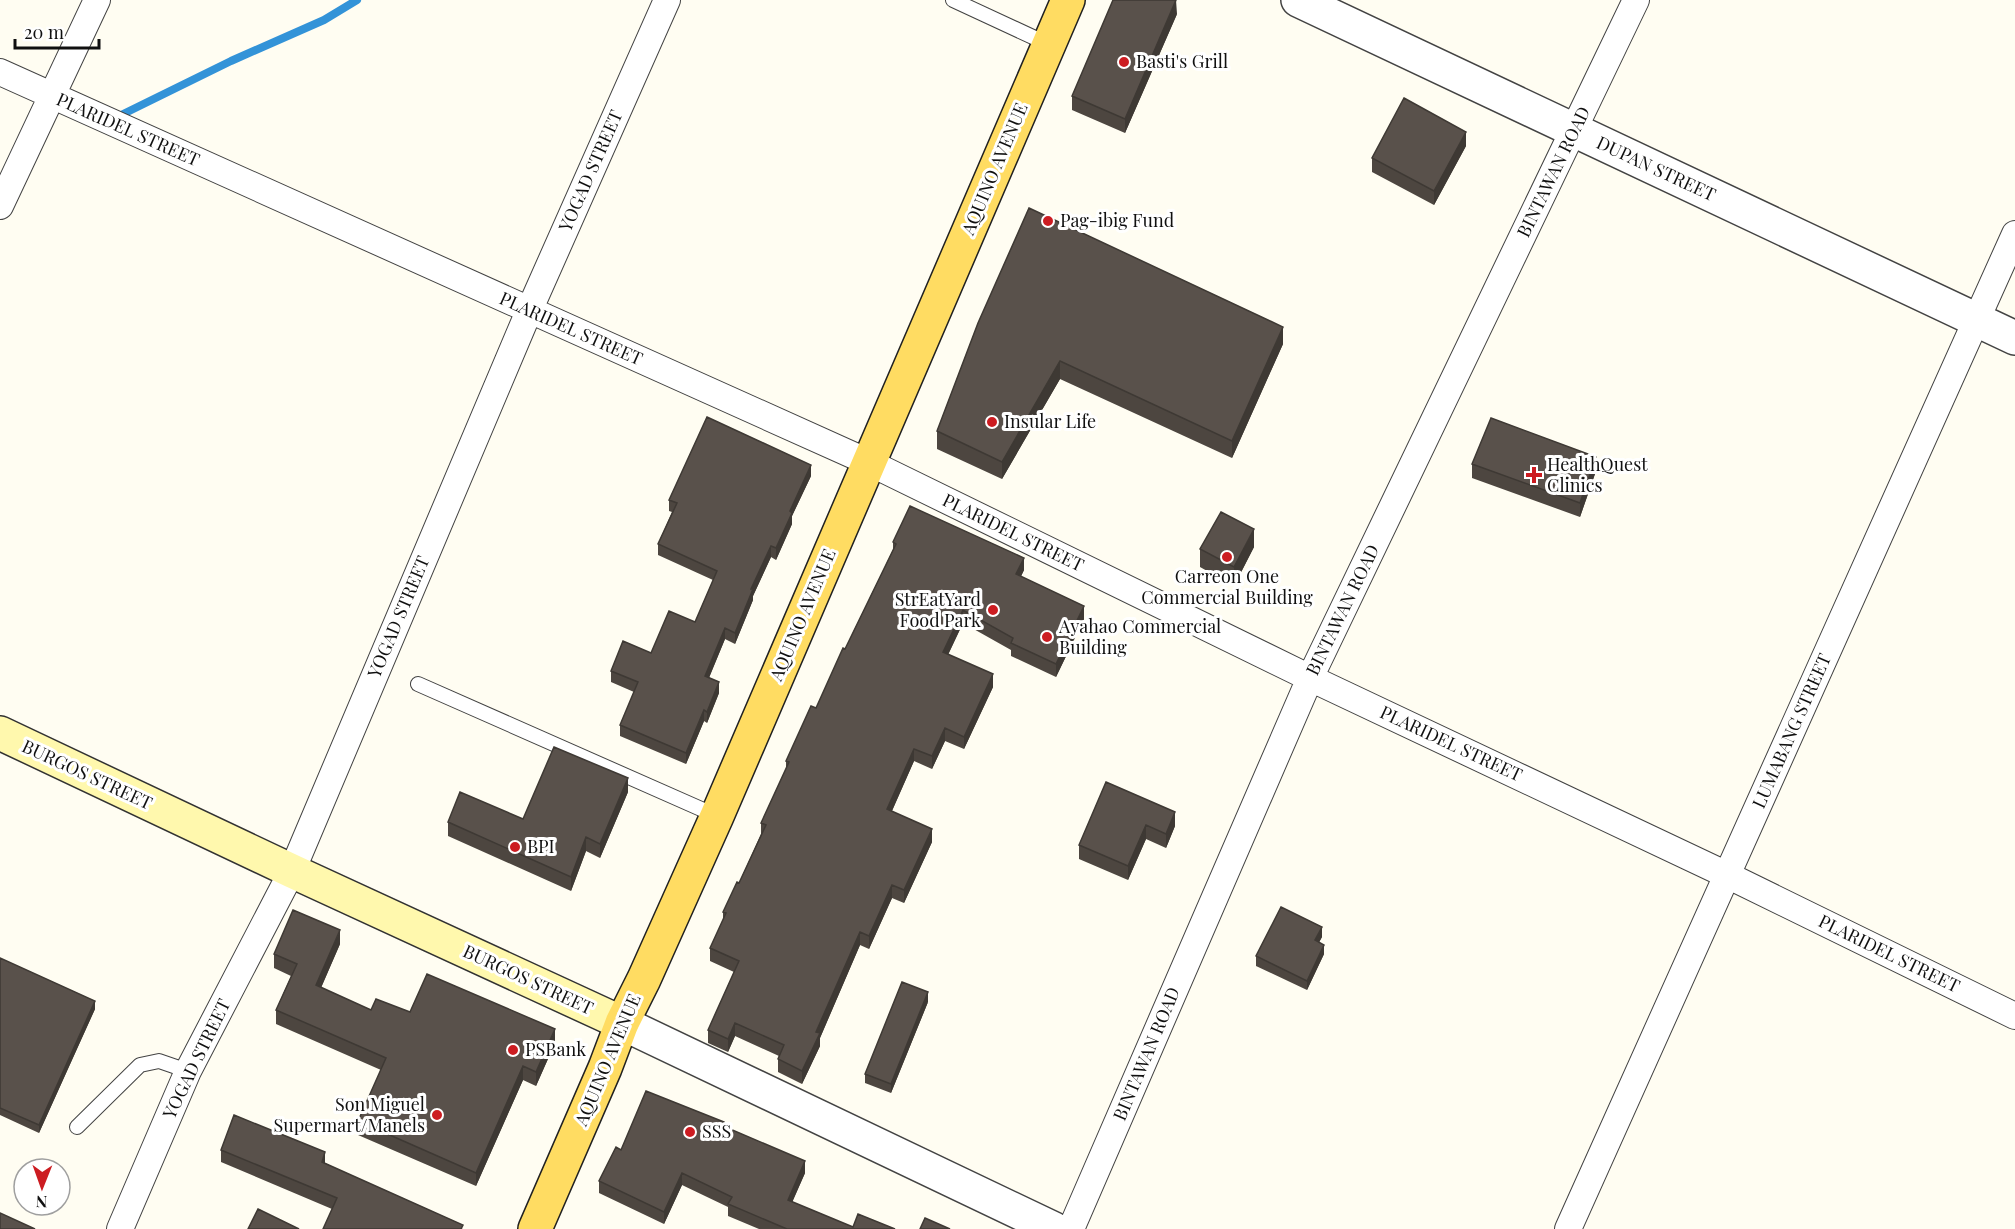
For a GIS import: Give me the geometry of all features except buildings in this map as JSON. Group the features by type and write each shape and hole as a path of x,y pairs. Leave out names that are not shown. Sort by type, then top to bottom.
{"main road":[{"name":"AQUINO AVENUE","path":"535,1229 605,1068 622,1023 717,816 1068,0"},
{"name":"BURGOS STREET","path":"0,734 622,1023"}],"street":[{"path":"0,206 97,0"},
{"name":"YOGAD STREET","path":"120,1229 188,1071 292,871 529,311 667,0"},
{"name":"DUPAN STREET","path":"1298,0 2015,338"},
{"name":"BINTAWAN ROAD","path":"1071,1229 1311,678 1636,0"},
{"name":"PLARIDEL STREET","path":"0,72 868,462 1311,678 1727,875 2015,1016"},
{"name":"LUMABANG STREET","path":"1568,1229 2015,234"},
{"name":"BURGOS STREET","path":"622,1023 1054,1229"}],"lane":[{"path":"953,0 1048,45"},
{"path":"418,684 717,816"},
{"path":"77,1126 140,1065 159,1061 188,1071"}],"waterway":[{"path":"115,118 231,61 324,20 357,0"}],"place":[{"name":"Basti's Grill","path":"1124,62"},
{"name":"Pag-ibig Fund","path":"1048,221"},
{"name":"Insular Life","path":"992,422"},
{"name":"HealthQuest Clinics","path":"1534,475"},
{"name":"Carreon One Commercial Building","path":"1227,557"},
{"name":"StrEatYard Food Park","path":"993,610"},
{"name":"Ayahao Commercial Building","path":"1047,637"},
{"name":"BPI","path":"515,847"},
{"name":"PSBank","path":"513,1050"},
{"name":"Son Miguel Supermart/Manels","path":"437,1115"},
{"name":"SSS","path":"690,1132"}]}
